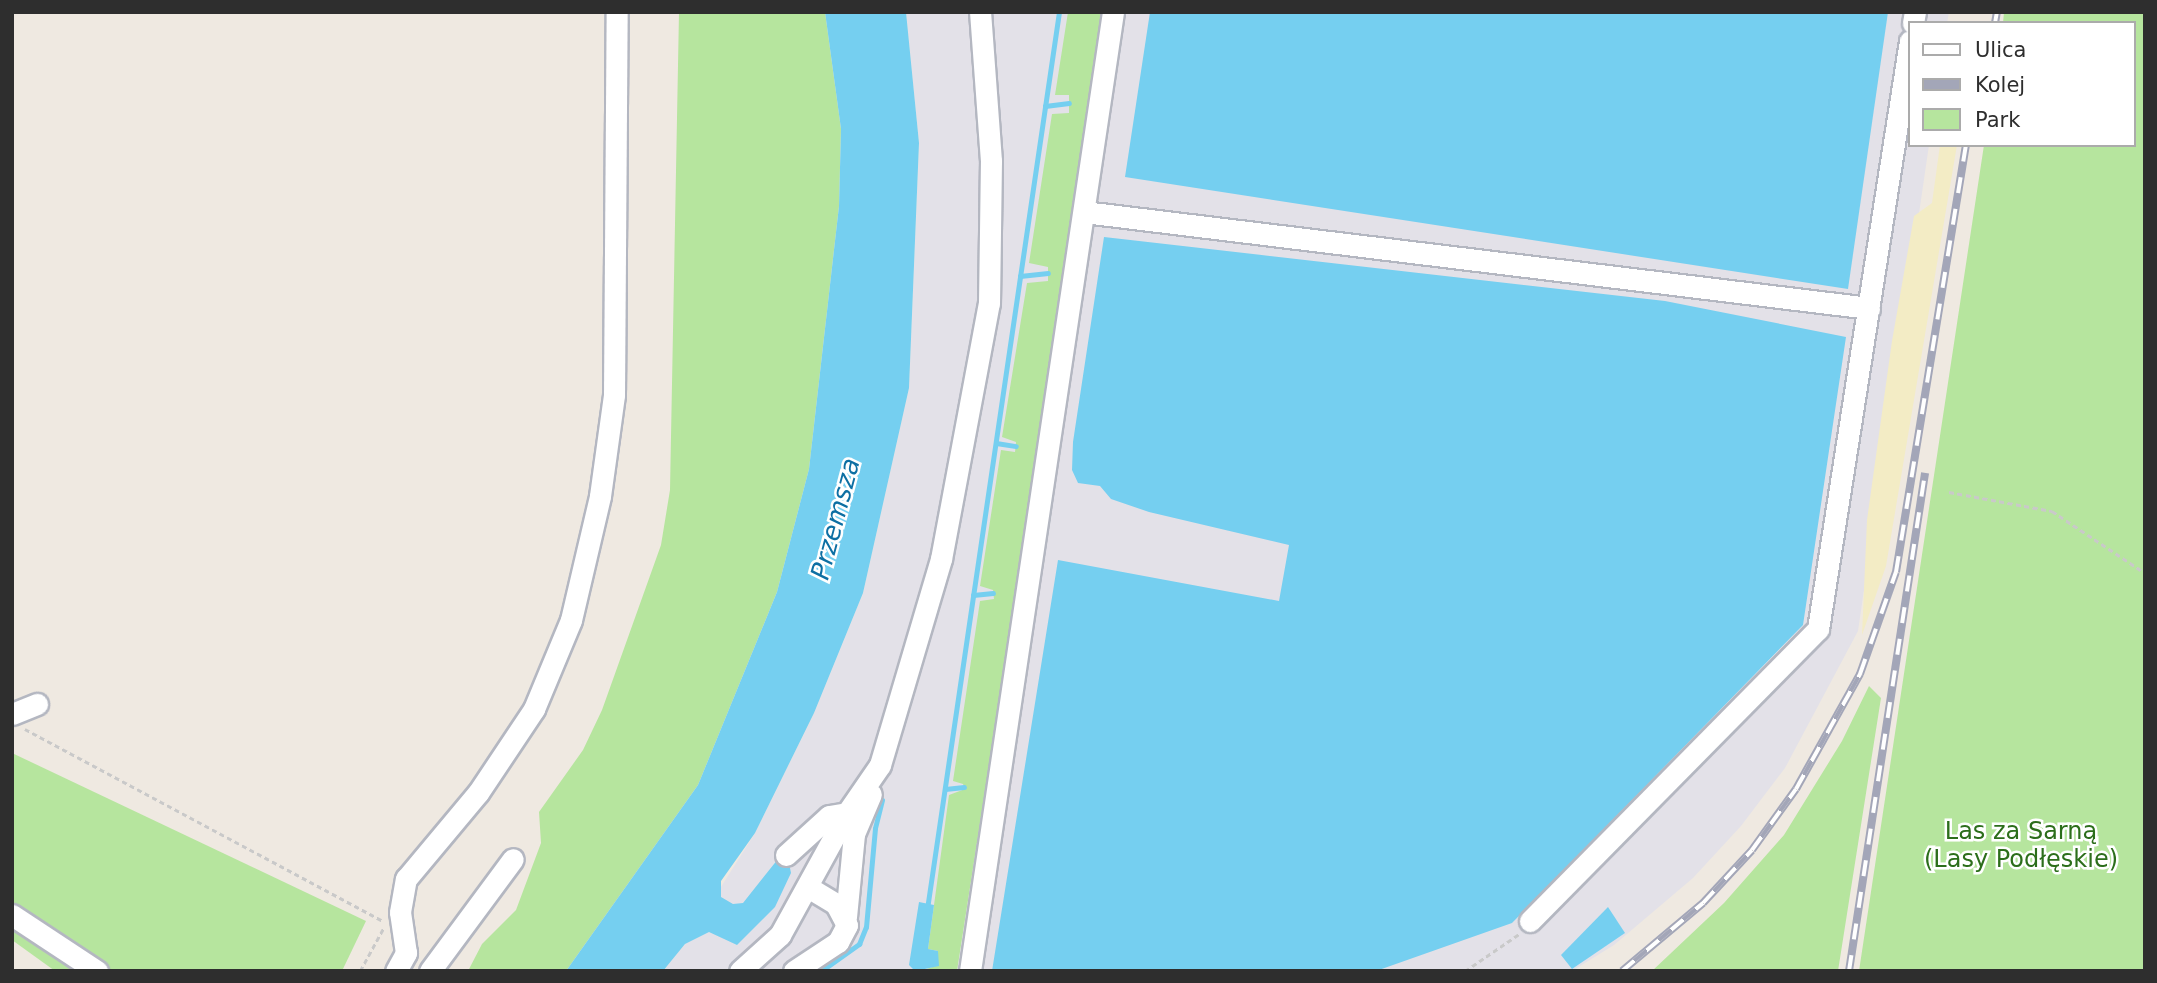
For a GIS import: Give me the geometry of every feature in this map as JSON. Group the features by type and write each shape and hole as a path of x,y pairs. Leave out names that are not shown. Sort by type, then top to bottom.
{"lane":[{"path":"396,971 406,953 400,912 406,878 478,793 534,709 570,620 600,496 614,395 617,12"},
{"path":"794,971 842,938 854,834 880,765 941,559 964,459 989,303 991,161 980,12"},
{"path":"970,971 1113,12"},
{"path":"1530,921 1818,629 1909,48"},
{"path":"1084,212 1869,308"},
{"path":"15,719 37,704"},
{"path":"740,971 780,935 809,888 847,813 880,765"},
{"path":"786,855 829,816 847,813"},
{"path":"430,971 513,859"},
{"path":"809,888 836,904 846,917"},
{"path":"12,915 97,971"}],"path":[{"path":"1949,492 2052,511 2145,572"},
{"path":"15,719 389,924 380,930 360,971"},
{"path":"1465,971 1514,938"}],"shaded area":[{"path":"906,12 1949,12 1947,21 1909,21 1909,147 1929,147 1858,631 1785,768 1741,826 1693,878 1614,945 1572,971 663,971 685,944 755,833 814,713 863,593 909,388 919,143"}],"green space":[{"path":"679,12 825,12 841,129 839,206 809,469 777,592 698,785 566,971 468,971 482,944 516,910 541,843 539,812 583,750 602,710 661,545 670,490"},
{"path":"1068,12 1106,12 957,971 921,971 938,965 938,951 928,949 949,795 965,789 963,784 953,781 980,601 994,599 993,590 980,586 1001,450 1015,452 1016,442 1002,437 1027,283 1048,281 1048,267 1029,263 1052,114 1069,113 1069,95 1055,95"},
{"name":"Las za Sarną (Lasy Podłęskie)","path":"2004,12 2145,12 2145,971 1859,971 1984,147 2136,147 2136,21 2003,21"},
{"path":"1869,686 1881,698 1838,971 1652,971 1724,903 1784,835 1842,741"},
{"path":"12,753 366,921 342,971 55,971 12,940"}],"sand":[{"path":"1940,147 1957,147 1886,566 1862,635 1867,520 1892,341 1914,216 1932,203"}],"water":[{"name":"Przemsza","path":"825,12 906,12 919,143 909,388 863,593 814,713 755,833 721,881 721,897 733,904 743,903 778,859 789,863 791,873 775,907 737,945 709,932 685,944 663,971 566,971 698,785 777,592 809,469 839,206 841,129"},
{"path":"1150,12 1888,12 1848,289 1125,177"},
{"path":"1104,237 1665,301 1846,337 1803,625 1512,923 1376,971 992,971 1058,560 1279,601 1289,545 1149,512 1111,499 1100,486 1078,483 1072,470 1073,442"},
{"path":"919,902 934,905 928,949 938,951 939,966 915,971 909,965"},
{"path":"1608,907 1625,933 1572,969 1561,955"}],"waterway":[{"path":"927,909 1059,12"},
{"path":"1045,106 1069,103"},
{"path":"1020,276 1048,273"},
{"path":"996,443 1016,446"},
{"path":"973,595 993,593"},
{"path":"945,789 964,787"},
{"path":"821,971 859,944 866,927 875,828 882,800"}],"railway":[{"path":"1995,21 1997,12"},
{"path":"1622,971 1703,903 1752,850 1796,789 1860,674 1896,572 1966,147"},
{"path":"1849,971 1925,473"}]}
